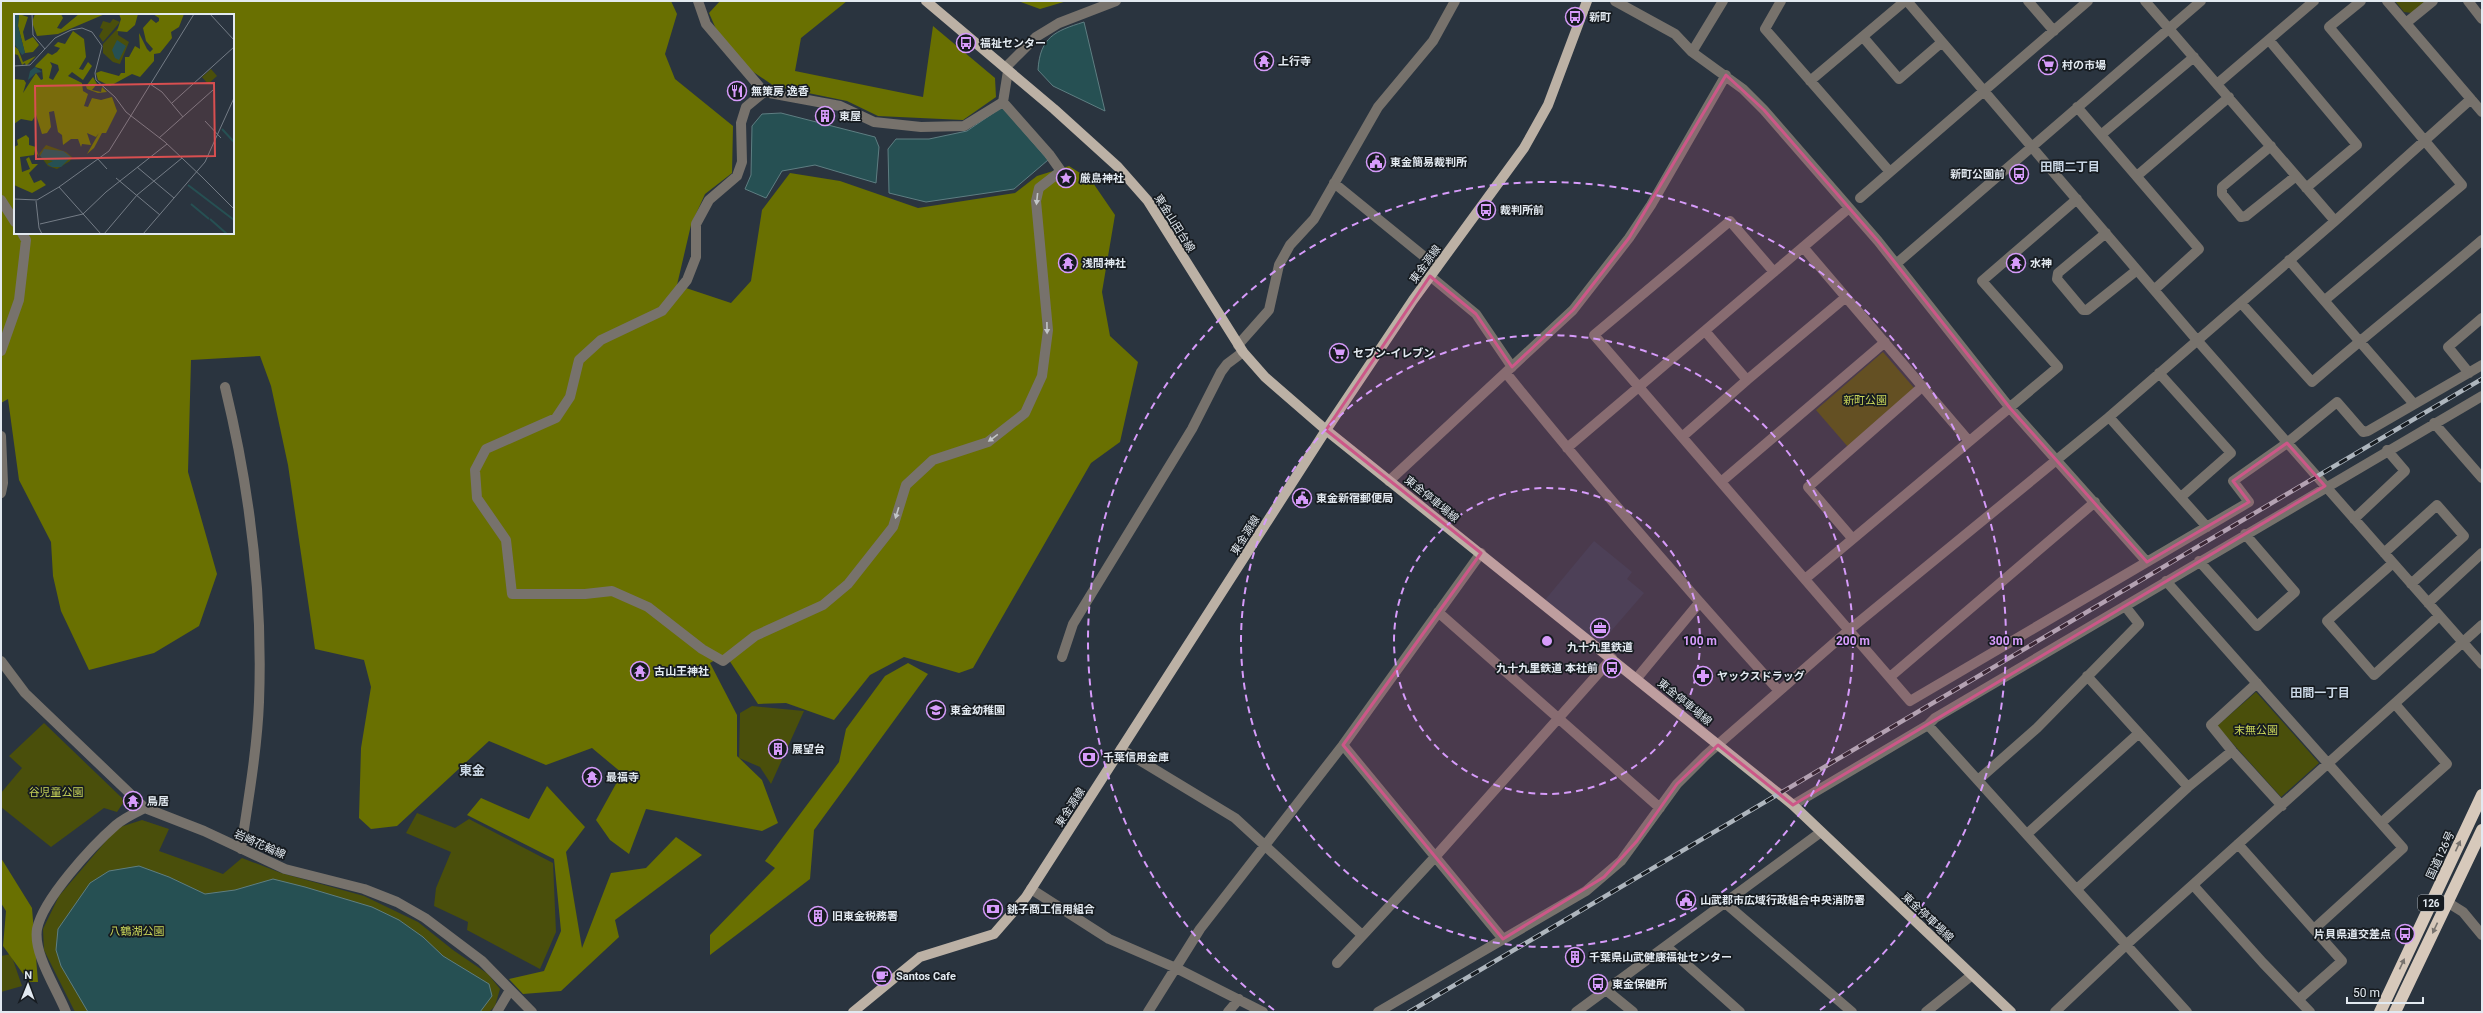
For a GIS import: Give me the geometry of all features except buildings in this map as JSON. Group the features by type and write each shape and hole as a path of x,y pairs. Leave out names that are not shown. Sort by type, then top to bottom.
{"highway":[{"name":"国道126号","path":"2380,1012 2482,795"},
{"name":"126","path":"2395,1012 2482,830"}],"main road":[{"name":"東金山田台線","path":"926,1 1118,167 1148,201 1241,349 1265,377 1326,430"},
{"name":"東金源線","path":"854,1012 920,957 994,934 1032,889 1326,430 1430,276 1533,132 1558,80 1587,1"},
{"name":"東金停車場線","path":"1326,430 1637,678 1793,806 2011,1012"}],"street":[{"path":"698,1 706,24 764,92 840,106 874,122 921,127 964,126 1002,102"},
{"path":"764,92 746,107 741,123 742,162 737,176 709,200 696,224 696,257 687,280 662,311 600,340 579,360 570,397 556,418 486,449 475,470 477,498 506,540 512,594 585,594 612,591 648,607 702,648 722,661 755,636 823,605 848,584 893,527 906,485 932,460 988,442 1025,413 1042,376 1048,330 1036,201 1039,188 1061,171 1049,154 1002,102 1006,69 1036,37 1059,23 1116,1"},
{"path":"1062,657 1072,624 1176,456 1222,372 1227,364 1241,349 1269,310 1279,265 1290,245 1314,219 1378,107 1433,41 1455,1"},
{"path":"1616,1 1675,34 1692,52 1726,75 1764,110 1896,264 2010,408 2147,562"},
{"path":"1692,52 1723,1"},
{"path":"1781,1 1765,29 1890,172"},
{"path":"1810,81 1906,1 1985,91 2196,340 2482,664"},
{"path":"2028,1 2054,31"},
{"path":"1860,198 2088,1"},
{"path":"2145,1 2335,221"},
{"path":"1896,264 2201,1"},
{"path":"2217,84 2314,1"},
{"path":"2325,300 2462,185 2424,142 2329,27 2361,1"},
{"path":"2387,1 2482,112"},
{"path":"2406,24 2433,1"},
{"path":"2468,1 2482,19"},
{"path":"1863,37 1899,79 1942,42"},
{"path":"2269,40 2356,145 2306,188"},
{"path":"2102,134 2194,57"},
{"path":"1389,481 1573,310 1629,238 1726,75"},
{"path":"2138,175 2229,97"},
{"path":"1378,1012 1586,890 1604,877 1637,841 1677,784 1718,745 1849,630 2109,417 2335,221 2471,99"},
{"path":"2077,107 2138,175 2199,249 2154,290"},
{"path":"2271,146 2222,187 2222,194 2241,217 2246,216 2296,176"},
{"path":"1334,184 1437,267"},
{"path":"1805,579 1968,440 2010,408 2058,367 1982,281 2077,199"},
{"path":"1,200 14,220"},
{"path":"1567,448 1849,208"},
{"path":"1774,272 1730,221 1594,335 1910,701 2249,502 2233,481 2287,443 2337,402 2363,432 2368,431 2482,365"},
{"path":"2106,233 2058,273 2057,279 2083,310 2087,310 2138,270"},
{"path":"1,351 19,300 26,240 23,234"},
{"path":"2241,303 2312,382 2360,340 2410,302 2482,240"},
{"path":"1803,248 1968,440"},
{"path":"2289,260 2414,404"},
{"path":"1430,276 1476,314 1509,370 1567,448 1699,603 1779,691"},
{"path":"1682,437 1846,297"},
{"path":"2469,373 2448,347 2482,318"},
{"path":"1705,331 1747,380"},
{"path":"1721,482 1885,342"},
{"path":"2160,373 2231,453 2181,497"},
{"path":"1852,538 1808,487 1923,386"},
{"path":"225,387 236,431 254,539 260,672 253,761 241,849"},
{"path":"1793,806 1928,725 1935,718 2166,582 2325,486 2482,396"},
{"path":"2109,417 2207,527"},
{"path":"2434,423 2482,478"},
{"path":"1,436 3,483 1,493"},
{"path":"2354,519 2405,471 2387,450"},
{"path":"1890,677 2095,502"},
{"path":"2384,553 2437,505 2446,515 2464,536 2411,584"},
{"path":"2199,561 2257,626 2295,592 2245,534"},
{"path":"1148,1012 1200,929 1343,744 1481,553"},
{"path":"2428,603 2482,553"},
{"path":"2393,563 2327,621 2374,675 2439,616"},
{"path":"2166,582 2329,763 2403,848 2314,929"},
{"path":"1637,678 1699,603"},
{"path":"1978,780 2037,728 2139,624 2125,606"},
{"path":"1438,612 1660,808"},
{"path":"2055,1012 2126,944 2282,806 2482,625"},
{"path":"1337,963 1435,857 1557,717 1612,658"},
{"name":"岩崎花輪線","path":"1,661 24,693 145,808 204,831 285,868 364,889 397,902 425,918 482,961 532,1012"},
{"path":"2087,676 2188,787"},
{"path":"2257,683 2211,725 2232,751 2282,806"},
{"path":"2381,823 2447,764 2395,704"},
{"path":"1928,725 2187,1012"},
{"path":"2027,834 2139,734"},
{"path":"1343,744 1503,939"},
{"path":"1121,749 1236,818 1266,844 1362,935"},
{"path":"2077,889 2188,787 2232,751"},
{"path":"66,1012 40,957 37,929 54,893 89,851 117,824 145,808"},
{"path":"1576,1012 1821,832"},
{"path":"2238,844 2342,961 2299,999"},
{"path":"2193,884 2263,963 2310,1012"},
{"path":"1032,889 1109,939 1176,968 1263,1012"},
{"path":"1724,902 1852,1012"},
{"path":"2447,902 2463,912 2482,934"},
{"path":"1666,946 1740,1012"},
{"path":"1926,1012 1972,975"},
{"path":"497,1012 510,990"},
{"path":"1606,990 1633,1012"},
{"path":"1228,1012 1239,999"}],"highlighted area":[{"path":"1726,75 1764,110 1878,241 2010,408 2147,562 2249,502 2233,481 2287,443 2325,486 1793,805 1718,745 1677,784 1637,841 1604,877 1503,939 1343,745 1481,553 1326,430 1430,276 1476,314 1512,367 1573,310 1629,238"}],"shaded area":[{"path":"1,1 671,1 677,14 665,54 675,79 733,126 732,173 705,194 691,225 677,285 731,303 751,281 762,210 790,173 840,181 918,208 1015,193 1037,176 1069,166 1091,180 1115,215 1102,292 1110,336 1138,362 1120,442 1091,463 973,668 959,673 904,657 870,675 834,720 786,703 758,704 725,654 710,663 737,715 737,756 762,780 778,823 762,831 646,809 629,854 610,840 596,820 622,773 592,748 546,765 489,741 397,826 371,829 359,818 361,748 371,687 364,660 315,649 288,465 271,386 260,356 191,360 188,472 217,574 199,626 154,653 89,670 61,611 53,576 51,542 19,480 8,399 1,403"},
{"path":"720,1 847,1 801,38 795,71 923,97 933,26 995,78 996,97 963,120 878,116 847,101 774,86 727,54 709,13"},
{"path":"1018,1 1067,1 1040,9"},
{"path":"1084,22 1105,111 1053,86 1038,70 1042,50 1051,37 1057,32"},
{"path":"1002,107 1048,160 1014,189 926,202 889,193 888,149 896,139 929,139 967,131"},
{"path":"781,113 875,137 879,147 876,183 815,165 782,171 766,198 745,189 751,175 752,126 762,114"},
{"name":"九十九里鉄道","path":"1594,541 1632,572 1627,579 1644,593 1599,645 1545,600"},
{"path":"908,663 928,674 814,830 810,879 710,955 710,935 775,868 765,861 839,762 846,729 885,676"},
{"path":"547,786 585,827 566,852 582,948 611,873 646,868 676,837 702,855 615,920 619,937 561,991 523,994 509,979 544,971 561,931 554,859 467,815 481,798 529,819"},
{"path":"1,858 32,908 38,982 29,982 3,946 6,911 1,903"},
{"name":"八鶴湖公園","path":"139,866 169,877 205,894 235,890 273,879 372,907 399,920 423,937 443,956 489,984 492,996 480,1012 88,1012 61,966 56,950 58,929 90,883 109,871"}],"green space":[{"path":"2395,1 2426,1 2412,13 2404,12"},
{"name":"新町公園","path":"1883,352 1915,389 1848,447 1816,410"},
{"name":"末無公園","path":"2256,692 2319,763 2281,797 2217,726"},
{"path":"752,706 804,711 771,784 760,767 739,758 740,713"},
{"name":"谷児童公園","path":"44,723 122,798 123,803 117,812 104,808 51,847 1,807 1,793 22,768 9,756"},
{"path":"417,813 455,828 469,819 553,863 556,932 540,969 467,930 468,922 434,906 436,888 451,852 406,833"},
{"name":"八鶴湖公園","path":"142,820 169,829 159,851 223,874 242,858 281,873 364,896 418,922 453,950 488,974 500,989 495,1006 489,1012 75,1012 44,950 43,929 59,896 117,828"},
{"path":"11,954 22,986 1,992 1,956"}],"railway":[{"path":"1409,1012 2482,379"}],"place":[{"name":"新町","path":"1575,17"},
{"name":"福祉センター","path":"966,43"},
{"name":"上行寺","path":"1264,61"},
{"name":"村の市場","path":"2048,65"},
{"name":"無策房 逸香","path":"737,91"},
{"name":"東屋","path":"825,116"},
{"name":"東金簡易裁判所","path":"1376,162"},
{"name":"新町公園前","path":"2019,174"},
{"name":"厳島神社","path":"1066,178"},
{"name":"裁判所前","path":"1486,210"},
{"name":"浅間神社","path":"1068,263"},
{"name":"水神","path":"2016,263"},
{"name":"セブン-イレブン","path":"1339,353"},
{"name":"東金新宿郵便局","path":"1302,498"},
{"name":"九十九里鉄道","path":"1600,628"},
{"name":"九十九里鉄道 本社前","path":"1612,668"},
{"name":"古山王神社","path":"640,671"},
{"name":"ヤックスドラッグ","path":"1703,676"},
{"name":"東金幼稚園","path":"936,710"},
{"name":"展望台","path":"778,749"},
{"name":"千葉信用金庫","path":"1089,757"},
{"name":"最福寺","path":"592,777"},
{"name":"鳥居","path":"133,801"},
{"name":"山武郡市広域行政組合中央消防署","path":"1686,900"},
{"name":"銚子商工信用組合","path":"993,909"},
{"name":"旧東金税務署","path":"818,916"},
{"name":"片貝県道交差点","path":"2405,934"},
{"name":"千葉県山武健康福祉センター","path":"1575,957"},
{"name":"Santos Cafe","path":"882,976"},
{"name":"東金保健所","path":"1598,984"}],"district":[{"name":"田間二丁目","path":"2070,167"},
{"name":"田間一丁目","path":"2320,693"},
{"name":"東金","path":"472,770"}]}
